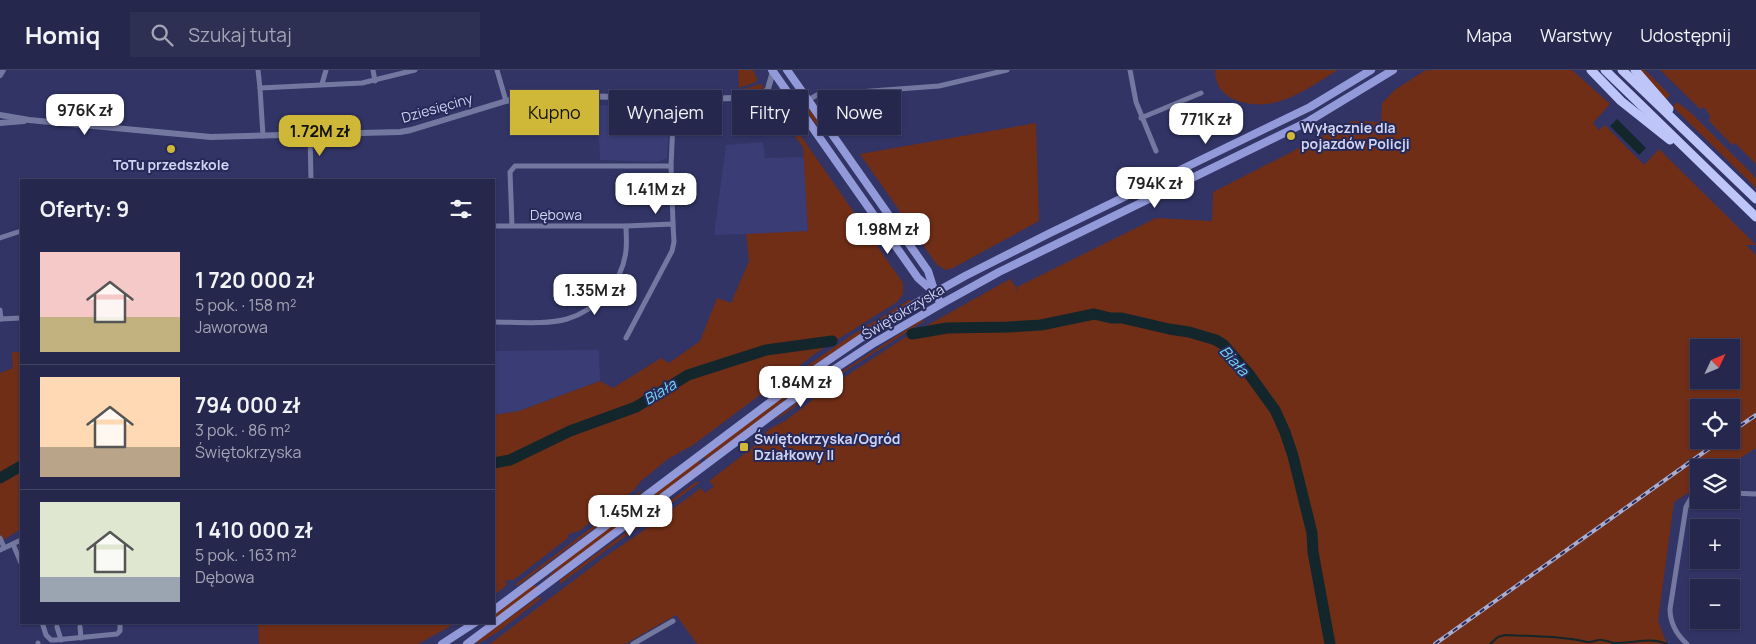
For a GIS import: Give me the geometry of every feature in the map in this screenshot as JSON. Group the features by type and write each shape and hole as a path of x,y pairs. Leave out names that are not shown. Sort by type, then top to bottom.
{"highway":[{"path":"1591,70 1621,101 1704,166"},
{"path":"1605,70 1756,217"},
{"path":"1622,70 1756,199"},
{"path":"1635,70 1704,149"}],"main road":[{"path":"787,70 801,90"},
{"name":"Świętokrzyska","path":"495,609 845,348 935,293 1048,234 1310,107 1371,70"},
{"name":"Świętokrzyska","path":"495,623 808,389 874,343 999,272 1309,121 1393,70"},
{"path":"773,71 786,90"},
{"path":"808,100 928,271 935,293 941,304"},
{"path":"808,122 918,278 935,293"},
{"path":"862,198 872,191"},
{"path":"801,379 808,389"},
{"path":"540,575 536,579 537,583 542,586 547,585"},
{"path":"442,644 473,624"},
{"name":"Świętokrzyska","path":"467,644 494,624"}],"street":[{"path":"0,75 3,70"},
{"path":"258,70 264,136"},
{"path":"322,84 326,70"},
{"path":"373,70 375,81"},
{"path":"260,88 375,81 416,70"},
{"path":"497,70 506,101"},
{"path":"808,100 817,95 939,86 1007,70"},
{"path":"1130,70 1136,102 1156,151"},
{"path":"767,90 773,71"},
{"path":"1142,118 1201,93"},
{"name":"Dziesięciny","path":"0,115 29,120 211,137 264,136 406,131 506,101 536,95 609,97"},
{"name":"Dziesięciny","path":"0,123 29,120"},
{"path":"310,134 311,179"},
{"path":"626,338 672,251 674,242 671,166 672,135"},
{"path":"512,226 510,172 515,166 671,166"},
{"name":"Dębowa","path":"495,226 673,224"},
{"path":"495,322 544,322 566,319 584,312 609,292 623,264 626,250 626,226"},
{"path":"0,238 20,231"},
{"path":"0,310 1,319 20,318"},
{"path":"1740,493 1756,494"},
{"path":"1688,644 1680,637 1672,623 1670,608 1686,507 1690,500"},
{"path":"0,538 2,549 20,540"},
{"path":"13,544 20,552"},
{"path":"633,644 673,621"},
{"path":"43,624 51,640 117,634 120,630 120,624"},
{"path":"57,627 61,640"},
{"path":"80,627 81,638"}],"shaded area":[{"path":"738,70 753,70 757,79 756,82 739,88"},
{"path":"1215,70 1338,70 1287,99 1274,103 1260,104 1246,103 1227,96 1219,86"},
{"path":"1426,70 1572,70 1610,104 1593,123 1599,130 1605,125 1644,165 1659,149 1756,245 1746,245 1756,255 1756,448 1739,459 1690,459 1690,492 1674,502 1658,621 1667,644 697,644 676,615 625,644 490,644 606,556 701,488 705,493 714,486 709,481 752,448 769,429 785,421 828,388 901,340 1010,279 1016,287 1017,294 1017,287 1156,218 1212,221 1213,192 1352,121 1381,122 1382,103 1396,89"},
{"path":"1641,70 1645,70 1670,95 1666,100"},
{"path":"1660,70 1756,70 1756,164 1735,143 1732,145 1709,121 1710,116 1704,107 1700,109"},
{"path":"761,84 764,88 761,90 739,90"},
{"path":"1677,102 1690,112 1756,178 1756,188 1673,107"},
{"path":"599,105 609,105 609,135 668,135 667,158 657,162 600,160"},
{"path":"808,107 818,121 818,127 808,113"},
{"path":"1036,123 1039,221 946,270 937,265 860,154"},
{"path":"794,135 800,135 903,283 903,294 897,302 816,353 693,445 668,459 641,481 634,490 579,531 569,534 568,538 512,581 510,579 505,582 507,585 495,594 495,415 519,411 600,381 613,388 661,358 669,363 700,341 717,298 731,303 749,261 746,234 808,231 803,147"},
{"path":"763,142 765,158 804,157 808,232 714,235 726,145"},
{"path":"909,300 912,301 805,371 801,370 849,337"},
{"path":"923,319 923,322 828,382 785,414 773,420 828,380"},
{"path":"599,350 600,381 519,411 495,415 495,351"},
{"path":"12,352 20,352 20,530 3,540 0,534 0,373 13,368"},
{"path":"800,384 801,386 780,404 705,461 705,456"},
{"path":"700,459 700,465 542,583 563,562"},
{"path":"696,482 700,482 560,584 560,580"},
{"path":"643,489 639,495 519,585 515,585"},
{"path":"534,584 537,588 495,619 495,614"},
{"path":"538,597 542,598 508,624 488,638 473,644"},
{"path":"258,624 454,624 418,644 259,644"}],"water":[{"path":"1617,119 1646,148 1639,155 1610,126"}],"waterway":[{"name":"Biała","path":"912,334 947,328 1041,325 1094,314 1189,332 1216,340 1224,345 1249,374 1275,410 1285,432 1293,456 1312,533 1313,552 1330,644"},
{"name":"Biała","path":"495,463 510,460 570,431 636,407 688,375 766,350 832,341"},
{"name":"Biała","path":"0,478 20,467"},
{"path":"1490,644 1498,637 1505,635 1557,637 1589,642 1605,640 1613,643 1647,640 1667,644"}],"railway":[{"path":"1740,426 1756,415"},
{"path":"1435,644 1708,449"}],"place":[{"name":"Wyłącznie dla pojazdów Policji","path":"1291,136"},
{"name":"ToTu przedszkole","path":"171,149"},
{"name":"Świętokrzyska/Ogród Działkowy II","path":"744,447"}]}
